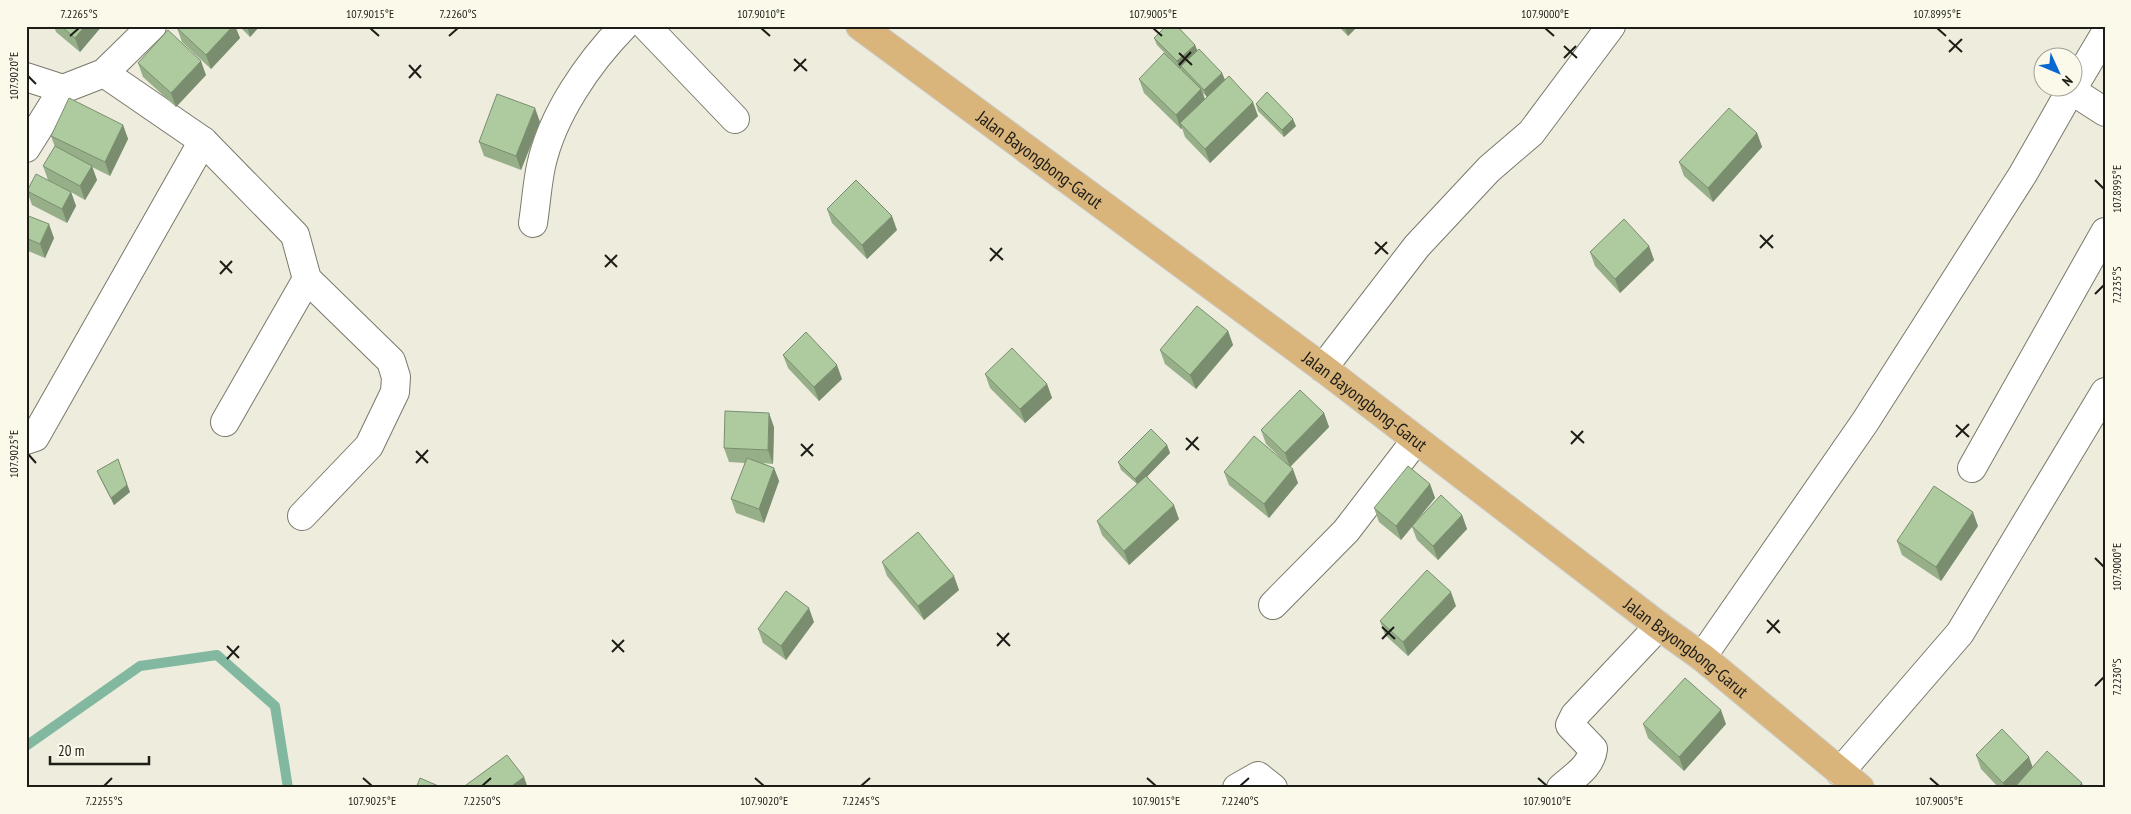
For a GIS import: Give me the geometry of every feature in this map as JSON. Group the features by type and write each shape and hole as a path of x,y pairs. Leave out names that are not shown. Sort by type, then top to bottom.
{"main road":[{"name":"Jalan Bayongbong-Garut","path":"870,29 1323,368 1702,657 1850,780"}],"street":[{"path":"26,148 63,89 104,73 152,26"},
{"path":"533,223 541,165 561,114 578,85 601,53 624,26"},
{"path":"646,26 735,119"},
{"path":"1323,368 1417,246 1489,169 1531,132 1611,26"},
{"path":"2084,68 2105,34"},
{"path":"104,73 203,141 295,235 307,279 392,361 396,376 395,392 369,446 302,516"},
{"path":"26,77 63,89"},
{"path":"2084,97 2105,112"},
{"path":"1702,657 1865,422 2023,174 2066,98"},
{"path":"26,440 35,437 203,141"},
{"path":"1972,468 2105,232"},
{"path":"225,422 307,279"},
{"path":"1850,780 1960,633 2105,392"},
{"path":"1273,605 1346,531 1416,440"},
{"path":"1561,788 1585,767 1592,758 1593,749 1570,725 1576,715 1659,626"},
{"path":"1237,788 1258,776 1273,788"}],"building":[{"path":"61,26 85,26 75,38"},
{"path":"179,26 233,26 206,55 177,28"},
{"path":"1166,26 1177,26 1195,45 1177,61 1154,38"},
{"path":"168,30 201,61 171,93 138,63"},
{"path":"1199,49 1222,73 1204,90 1181,66"},
{"path":"1164,53 1201,89 1176,115 1139,79"},
{"path":"1229,76 1253,102 1205,149 1180,123"},
{"path":"1267,92 1293,119 1282,130 1256,104"},
{"path":"497,94 535,108 516,156 479,142"},
{"path":"69,98 123,125 105,162 51,136"},
{"path":"1729,108 1757,133 1708,188 1679,162"},
{"path":"55,146 92,166 80,186 43,166"},
{"path":"36,174 71,192 62,209 27,191"},
{"path":"856,180 892,216 862,245 827,209"},
{"path":"26,215 49,224 40,244 26,238"},
{"path":"1624,219 1649,246 1615,279 1590,252"},
{"path":"1197,306 1228,331 1190,375 1160,350"},
{"path":"806,332 837,365 814,387 783,355"},
{"path":"1012,348 1047,384 1020,409 985,374"},
{"path":"1300,390 1324,413 1285,453 1261,430"},
{"path":"725,411 769,413 768,450 724,448"},
{"path":"1151,429 1167,445 1135,479 1118,462"},
{"path":"1254,436 1293,469 1264,504 1224,472"},
{"path":"747,458 774,468 759,509 731,499"},
{"path":"118,459 127,485 111,498 97,471"},
{"path":"1408,466 1430,484 1396,526 1374,508"},
{"path":"1146,476 1174,505 1124,551 1097,521"},
{"path":"1934,486 1973,512 1936,567 1897,541"},
{"path":"1441,495 1462,515 1433,546 1412,526"},
{"path":"918,532 954,576 918,606 882,562"},
{"path":"1427,570 1451,592 1403,642 1380,621"},
{"path":"786,591 809,608 781,646 758,629"},
{"path":"1685,678 1721,710 1679,757 1643,724"},
{"path":"2002,729 2029,757 2003,783 1976,755"},
{"path":"2047,751 2082,783 2077,788 2014,788"},
{"path":"507,755 524,777 509,788 462,788"},
{"path":"420,778 443,788 416,788"}],"waterway":[{"path":"26,746 140,666 217,655 275,706 288,788"}]}
